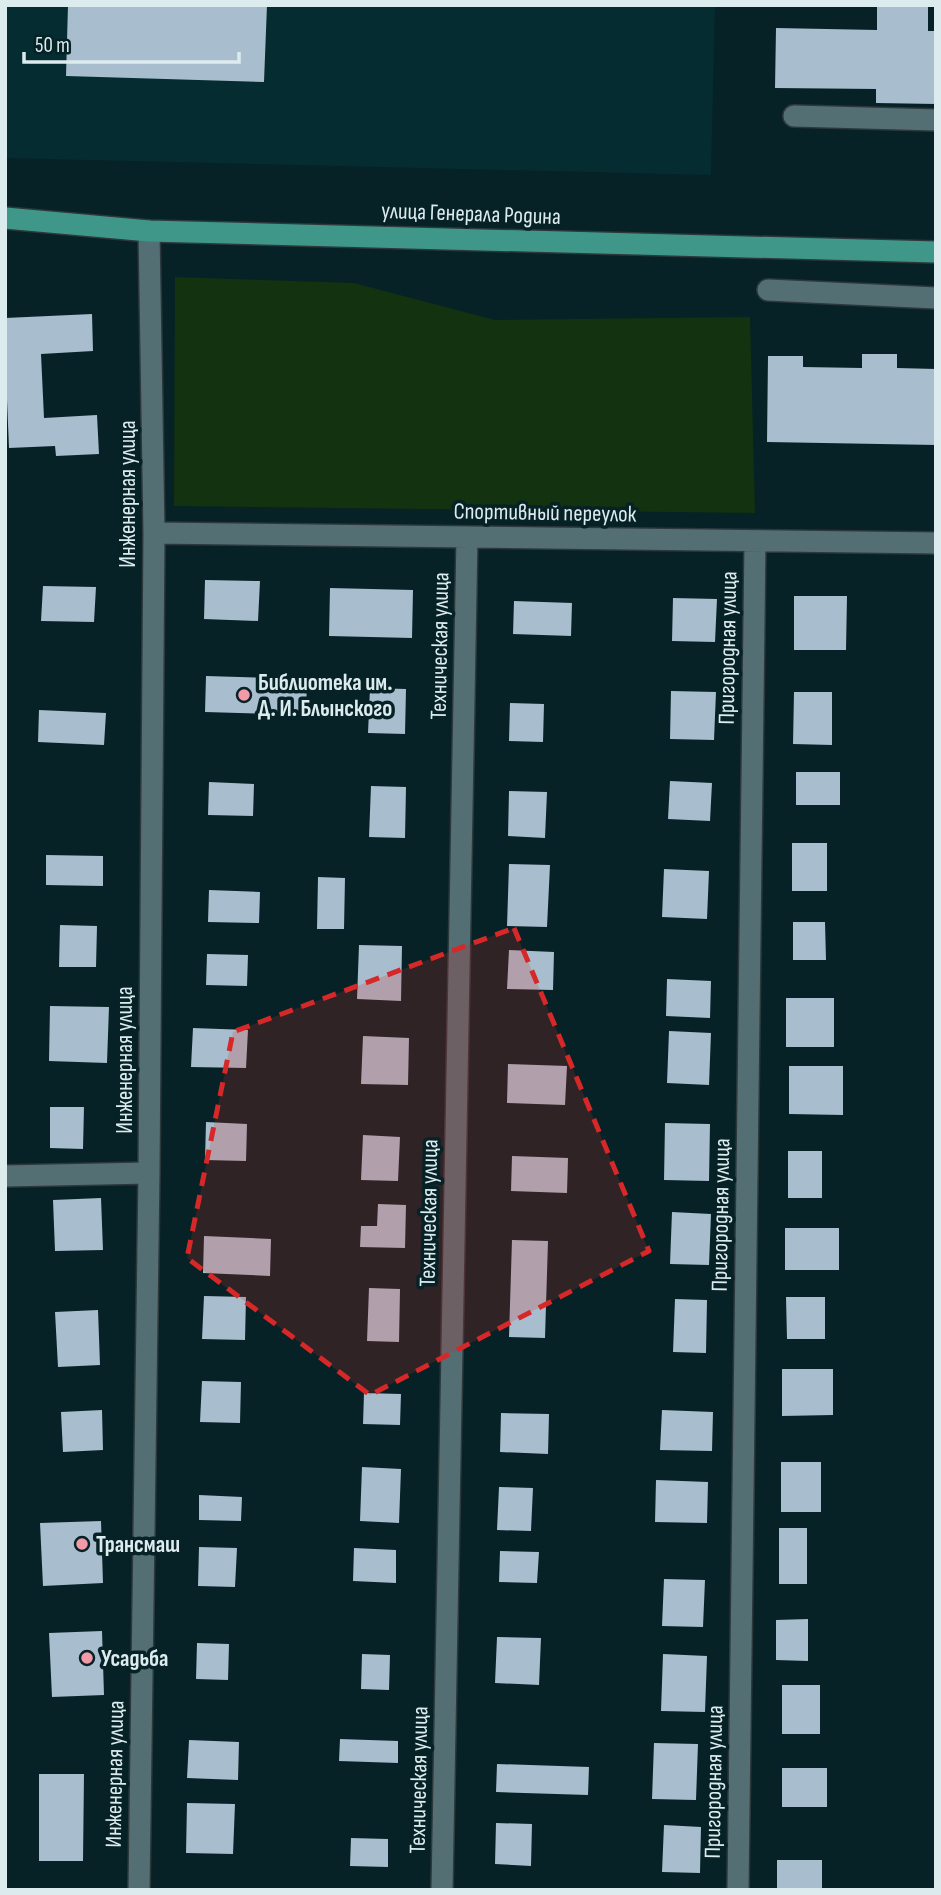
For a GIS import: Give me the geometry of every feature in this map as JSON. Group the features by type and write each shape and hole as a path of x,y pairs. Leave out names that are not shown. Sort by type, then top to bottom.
{"main road":[{"name":"улица Генерала Родина","path":"5,218 149,231 936,252"}],"street":[{"path":"794,116 936,120"},
{"name":"Инженерная улица","path":"139,1890 154,533 149,231"},
{"path":"768,289 936,298"},
{"name":"Спортивный переулок","path":"154,533 936,543"},
{"name":"Техническая улица","path":"442,1890 467,537"},
{"name":"Пригородная улица","path":"738,1890 755,541"},
{"path":"5,1177 149,1173"}],"highlighted area":[{"path":"514,928 649,1251 370,1395 187,1258 233,1032"}],"shaded area":[{"path":"5,5 715,5 711,175 5,158"}],"green space":[{"path":"175,277 354,283 495,320 750,317 755,513 174,506"}],"building":[{"path":"68,5 267,5 264,82 66,76"},
{"path":"877,5 928,5 928,31 936,31 936,104 876,103 876,89 775,88 776,28 877,30"},
{"path":"92,314 93,351 41,354 44,418 97,415 99,454 56,456 55,446 9,448 5,400 5,318"},
{"path":"862,354 897,354 897,368 936,369 936,445 767,442 768,356 803,356 803,367 862,368"},
{"path":"205,580 260,581 258,621 204,619"},
{"path":"43,586 96,587 94,622 41,621"},
{"path":"330,588 413,590 412,638 329,636"},
{"path":"794,596 847,596 846,650 794,650"},
{"path":"673,598 717,599 715,642 672,641"},
{"path":"514,601 572,603 571,636 513,634"},
{"path":"206,676 307,679 306,715 205,712"},
{"path":"370,688 406,689 405,734 368,733"},
{"path":"671,691 716,692 714,740 670,739"},
{"path":"794,692 832,692 832,745 793,744"},
{"path":"510,703 544,704 543,742 509,741"},
{"path":"39,710 106,713 104,745 38,742"},
{"path":"796,772 840,772 840,805 796,805"},
{"path":"670,781 712,783 710,821 668,819"},
{"path":"209,782 254,784 253,816 208,815"},
{"path":"371,786 406,787 405,838 369,837"},
{"path":"509,791 547,792 545,838 508,836"},
{"path":"792,843 827,843 827,891 792,891"},
{"path":"46,855 103,856 103,886 46,885"},
{"path":"509,864 550,865 547,927 507,926"},
{"path":"664,869 709,871 707,919 662,917"},
{"path":"318,877 345,878 344,929 317,929"},
{"path":"209,890 260,892 259,923 208,922"},
{"path":"793,922 825,922 826,960 793,960"},
{"path":"60,925 97,926 96,967 59,967"},
{"path":"359,945 402,946 401,1001 357,999"},
{"path":"509,950 554,952 553,990 507,989"},
{"path":"207,954 248,955 247,986 206,985"},
{"path":"667,979 711,981 710,1018 666,1016"},
{"path":"786,998 834,998 834,1047 786,1047"},
{"path":"50,1006 109,1007 107,1063 49,1061"},
{"path":"193,1028 248,1030 246,1068 191,1067"},
{"path":"669,1031 711,1033 709,1085 667,1083"},
{"path":"363,1036 409,1038 408,1085 361,1084"},
{"path":"508,1064 567,1066 565,1105 507,1103"},
{"path":"789,1066 843,1066 843,1115 789,1114"},
{"path":"50,1107 84,1107 83,1149 50,1148"},
{"path":"206,1122 247,1124 246,1161 205,1160"},
{"path":"665,1123 710,1124 709,1181 664,1180"},
{"path":"363,1135 400,1137 398,1181 361,1180"},
{"path":"788,1151 822,1151 822,1198 788,1198"},
{"path":"512,1156 568,1158 567,1193 511,1191"},
{"path":"101,1198 103,1250 55,1251 53,1200"},
{"path":"378,1204 406,1205 405,1248 360,1247 361,1226 377,1226"},
{"path":"672,1212 711,1214 709,1265 670,1264"},
{"path":"785,1228 839,1228 839,1270 785,1270"},
{"path":"204,1236 271,1239 270,1276 203,1273"},
{"path":"512,1240 548,1241 545,1338 509,1337"},
{"path":"369,1288 400,1289 399,1342 367,1341"},
{"path":"204,1296 246,1297 245,1340 202,1339"},
{"path":"786,1297 825,1297 825,1339 787,1339"},
{"path":"675,1299 707,1300 706,1353 673,1352"},
{"path":"98,1310 100,1365 58,1367 55,1312"},
{"path":"782,1369 833,1369 833,1415 782,1416"},
{"path":"202,1381 241,1382 240,1423 200,1422"},
{"path":"364,1393 401,1394 400,1425 363,1424"},
{"path":"102,1410 103,1450 63,1452 61,1412"},
{"path":"662,1410 713,1412 712,1451 660,1450"},
{"path":"501,1413 549,1414 548,1454 500,1452"},
{"path":"781,1462 821,1462 821,1512 781,1512"},
{"path":"362,1467 401,1469 399,1523 360,1521"},
{"path":"656,1480 708,1482 707,1523 655,1522"},
{"path":"499,1487 533,1488 531,1531 497,1530"},
{"path":"199,1495 242,1497 241,1521 199,1520"},
{"path":"101,1521 103,1583 43,1586 40,1523"},
{"path":"779,1528 807,1528 807,1584 779,1584"},
{"path":"199,1547 237,1548 235,1587 198,1586"},
{"path":"354,1548 396,1550 396,1583 353,1581"},
{"path":"500,1551 539,1552 537,1583 499,1582"},
{"path":"664,1579 705,1580 703,1627 662,1626"},
{"path":"808,1619 808,1661 776,1660 776,1620"},
{"path":"102,1631 104,1695 52,1697 49,1633"},
{"path":"497,1637 541,1638 539,1685 495,1683"},
{"path":"197,1643 229,1644 228,1680 196,1679"},
{"path":"362,1654 390,1655 389,1690 361,1689"},
{"path":"663,1654 707,1656 705,1712 661,1711"},
{"path":"782,1685 820,1685 820,1734 782,1734"},
{"path":"340,1739 398,1741 398,1763 339,1761"},
{"path":"189,1740 239,1742 238,1780 187,1778"},
{"path":"654,1743 698,1744 696,1800 652,1799"},
{"path":"497,1764 589,1767 588,1795 496,1792"},
{"path":"782,1768 827,1768 827,1807 782,1807"},
{"path":"39,1774 84,1774 83,1861 39,1861"},
{"path":"187,1803 235,1804 233,1854 186,1853"},
{"path":"496,1823 532,1824 531,1866 495,1864"},
{"path":"664,1825 701,1827 700,1873 662,1872"},
{"path":"351,1838 388,1839 388,1867 350,1866"},
{"path":"777,1860 822,1860 822,1890 777,1890"}],"place":[{"name":"Библиотека им. Д. И. Блынского","path":"244,695"},
{"name":"Трансмаш","path":"82,1544"},
{"name":"Усадьба","path":"87,1658"}]}
